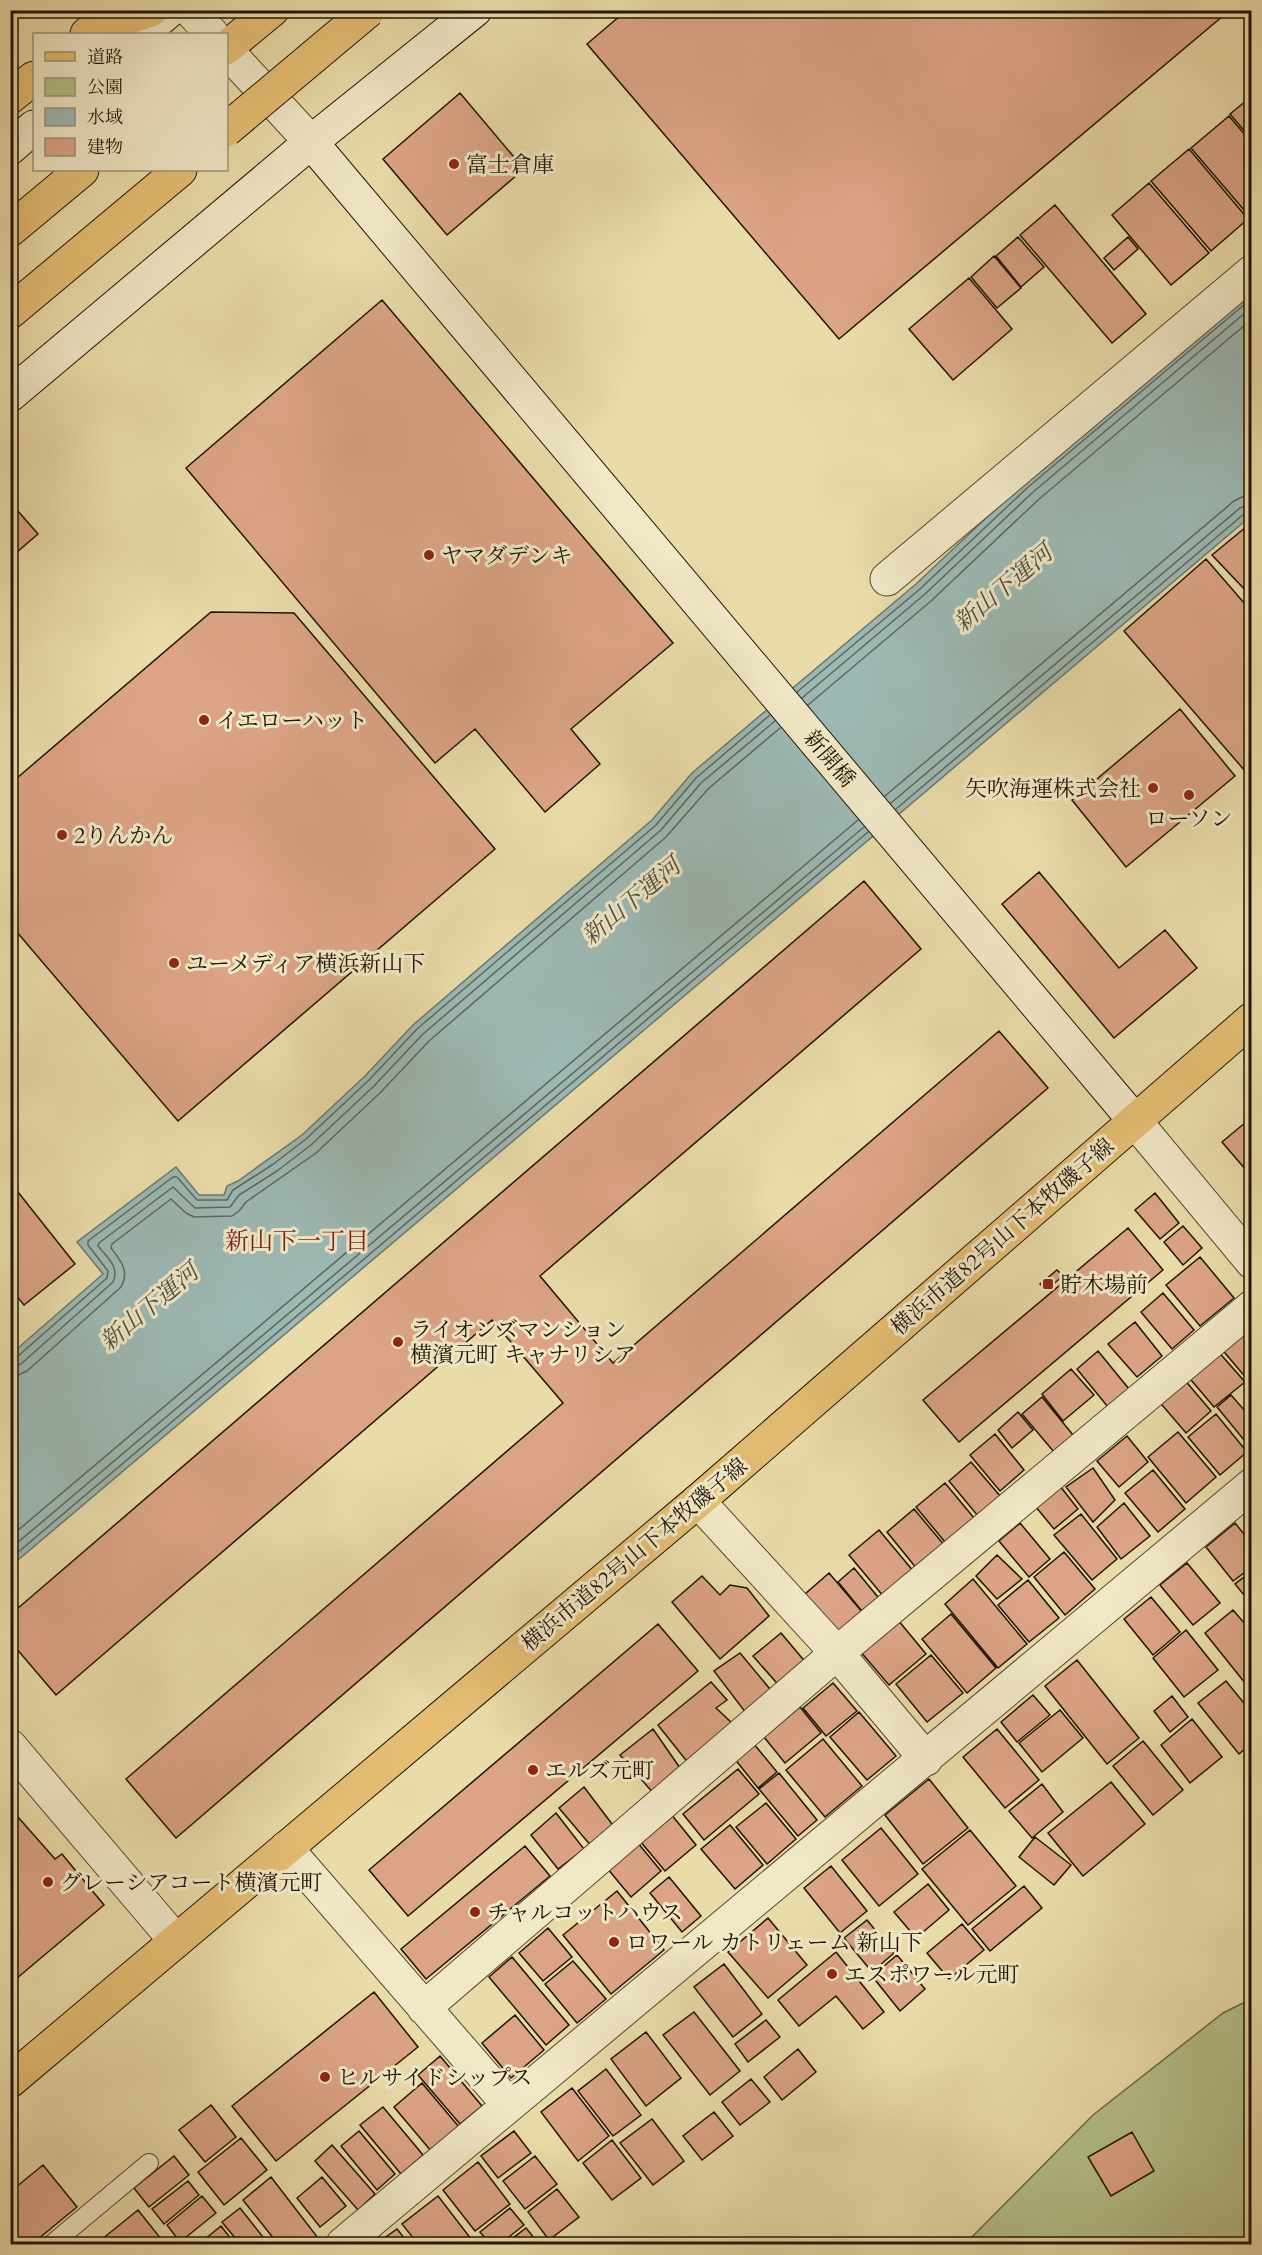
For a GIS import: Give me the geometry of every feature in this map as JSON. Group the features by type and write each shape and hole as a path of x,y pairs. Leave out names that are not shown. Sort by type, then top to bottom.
{"main road":[{"path":"88,33 96,28 151,10"},
{"path":"228,47 272,10"},
{"path":"228,128 369,10"},
{"path":"10,97 33,79"},
{"path":"10,230 81,171"},
{"path":"10,312 179,171"},
{"name":"横浜市道82号山下本牧磯子線","path":"10,2081 698,1501 1251,1019"}],"street":[{"path":"143,33 170,10"},
{"path":"190,10 211,33"},
{"path":"10,395 311,142 474,10"},
{"name":"新開橋","path":"228,51 311,142 1251,1262"},
{"path":"10,148 33,128"},
{"path":"887,579 1251,272"},
{"path":"424,2008 837,1653 1251,1307"},
{"path":"343,2244 1251,1485"},
{"path":"698,1501 837,1653 926,1759"},
{"path":"10,1746 176,1941"},
{"path":"286,1848 508,2105"}],"lane":[{"path":"52,2244 149,2163"}],"green space":[{"path":"1251,1999 1251,2244 965,2244 1093,2115 1223,2013"}],"water":[{"name":"新山下運河","path":"1251,290 1251,516 11,1566 10,1355 103,1274 77,1242 176,1167 199,1195 224,1195 227,1186 238,1181 302,1135 365,1076 413,1025 652,820 692,773 916,584 1023,483"}],"building":[{"path":"627,10 1230,10 839,339 587,44"},
{"name":"富士倉庫","path":"460,93 524,169 447,235 383,159"},
{"path":"1252,96 1252,140 1230,114"},
{"path":"1229,116 1252,143 1252,216 1250,217 1191,148"},
{"path":"1189,149 1248,219 1211,251 1151,181"},
{"path":"1149,183 1209,253 1171,285 1112,215"},
{"path":"1055,205 1146,314 1112,343 1020,235"},
{"path":"1018,237 1044,267 1021,287 996,256"},
{"path":"1128,237 1138,249 1114,270 1104,258"},
{"path":"994,256 1021,288 997,308 971,277"},
{"path":"969,278 1012,329 953,380 909,329"},
{"name":"ヤマダデンキ","path":"382,300 673,643 571,729 600,764 545,812 475,729 435,763 186,468"},
{"path":"10,502 38,534 10,558"},
{"path":"1252,522 1252,594 1250,595 1212,555"},
{"path":"1206,559 1252,612 1252,779 1124,631"},
{"path":"211,612 294,613 495,849 178,1121 10,924 10,784"},
{"name":"矢吹海運株式会社","path":"1180,709 1235,776 1126,867 1072,800"},
{"path":"1039,872 1119,968 1165,930 1197,968 1114,1038 1002,904"},
{"name":"ライオンズマンション 横濱元町 キャナリシア","path":"864,881 921,949 540,1276 613,1363 999,1031 1048,1088 176,1838 126,1779 563,1403 492,1320 56,1695 10,1641 10,1615"},
{"path":"1252,1117 1252,1177 1222,1142"},
{"path":"10,1182 75,1264 24,1305 10,1288"},
{"path":"1155,1193 1179,1223 1160,1239 1135,1210"},
{"path":"1183,1226 1202,1248 1183,1265 1164,1242"},
{"path":"1128,1228 1163,1270 959,1442 923,1400"},
{"path":"1200,1257 1234,1298 1200,1326 1166,1285"},
{"path":"1057,1270 1063,1276 1046,1290 1040,1284"},
{"path":"1163,1293 1194,1330 1172,1349 1141,1312"},
{"path":"1252,1320 1252,1385 1220,1347"},
{"path":"1135,1322 1162,1356 1137,1377 1108,1344"},
{"path":"1216,1349 1245,1382 1214,1407 1186,1374"},
{"path":"1098,1351 1129,1389 1108,1407 1077,1369"},
{"path":"1071,1369 1094,1395 1063,1421 1042,1394"},
{"path":"1183,1378 1211,1411 1186,1433 1157,1399"},
{"path":"1231,1395 1252,1419 1252,1444 1249,1446 1217,1407"},
{"path":"1042,1397 1073,1435 1054,1452 1022,1414"},
{"path":"1018,1412 1033,1430 1012,1448 998,1430"},
{"path":"1216,1414 1247,1452 1220,1475 1188,1437"},
{"path":"1178,1432 1216,1477 1186,1503 1148,1457"},
{"path":"995,1434 1024,1470 1000,1491 970,1455"},
{"path":"1127,1436 1148,1462 1119,1487 1097,1461"},
{"path":"971,1462 1001,1497 978,1516 949,1481"},
{"path":"1093,1468 1115,1500 1093,1522 1066,1487"},
{"path":"1153,1470 1185,1509 1158,1532 1125,1493"},
{"path":"945,1483 974,1518 945,1542 916,1507"},
{"path":"1060,1486 1078,1509 1054,1529 1036,1507"},
{"path":"1124,1503 1150,1536 1121,1559 1097,1527"},
{"path":"914,1509 945,1546 917,1569 887,1532"},
{"path":"1081,1514 1117,1559 1092,1580 1054,1535"},
{"path":"1020,1523 1050,1559 1029,1577 999,1541"},
{"path":"1235,1523 1252,1544 1252,1567 1233,1581 1206,1547"},
{"path":"879,1530 914,1572 884,1597 849,1555"},
{"path":"1064,1552 1095,1589 1065,1615 1034,1577"},
{"path":"997,1555 1022,1579 997,1599 976,1576"},
{"path":"1187,1563 1220,1603 1193,1625 1160,1585"},
{"path":"854,1568 882,1602 866,1616 838,1582"},
{"path":"1252,1571 1252,1605 1235,1584"},
{"path":"829,1573 863,1613 839,1634 805,1594"},
{"path":"702,1576 720,1595 730,1585 747,1588 769,1616 720,1659 672,1602"},
{"path":"973,1579 1027,1644 998,1668 945,1604"},
{"path":"1028,1580 1059,1618 1029,1642 998,1605"},
{"path":"1151,1597 1180,1632 1153,1655 1124,1619"},
{"path":"1233,1610 1252,1632 1252,1677 1245,1683 1205,1633"},
{"path":"951,1614 996,1668 967,1693 922,1639"},
{"path":"898,1620 926,1654 889,1685 860,1651"},
{"name":"エルズ元町","path":"658,1624 698,1671 408,1916 369,1870"},
{"path":"1186,1630 1218,1670 1184,1697 1153,1658"},
{"path":"781,1633 807,1664 782,1689 753,1656"},
{"path":"740,1653 774,1694 749,1717 714,1671"},
{"path":"931,1655 963,1693 927,1722 896,1684"},
{"path":"1077,1660 1139,1738 1107,1764 1045,1686"},
{"path":"1226,1681 1252,1713 1252,1743 1239,1754 1198,1703"},
{"path":"711,1682 727,1700 716,1708 733,1724 689,1764 658,1725"},
{"path":"833,1683 857,1711 826,1736 803,1708"},
{"path":"1033,1695 1050,1715 1017,1742 1001,1722"},
{"path":"1172,1696 1188,1717 1170,1732 1154,1711"},
{"path":"800,1707 821,1733 785,1763 764,1737"},
{"path":"1060,1710 1083,1738 1042,1772 1019,1743"},
{"path":"859,1712 896,1756 867,1780 830,1737"},
{"path":"1192,1719 1222,1757 1190,1783 1161,1745"},
{"path":"653,1729 680,1768 654,1794 620,1755"},
{"path":"997,1729 1039,1780 1005,1808 963,1757"},
{"path":"823,1739 862,1786 825,1817 786,1770"},
{"path":"1143,1741 1183,1790 1153,1815 1113,1766"},
{"path":"753,1743 777,1772 758,1788 734,1758"},
{"path":"738,1769 759,1794 704,1840 683,1814"},
{"path":"779,1773 817,1820 798,1836 759,1789"},
{"path":"929,1779 968,1828 923,1864 885,1815"},
{"path":"1111,1782 1145,1824 1083,1876 1048,1833"},
{"path":"1042,1784 1063,1812 1032,1838 1009,1811"},
{"path":"584,1787 615,1828 592,1847 559,1808"},
{"path":"766,1803 796,1839 767,1864 736,1827"},
{"name":"グレーシアコート横濱元町","path":"10,1808 55,1859 62,1854 104,1905 10,1984"},
{"path":"556,1813 584,1849 558,1869 531,1835"},
{"path":"671,1814 696,1845 665,1871 640,1841"},
{"path":"730,1825 763,1865 735,1889 701,1849"},
{"path":"881,1828 918,1874 879,1906 842,1860"},
{"path":"970,1830 1016,1886 968,1925 922,1869"},
{"path":"1035,1837 1071,1865 1054,1885 1019,1857"},
{"path":"637,1842 661,1871 631,1897 607,1868"},
{"name":"チャルコットハウス","path":"525,1846 550,1876 426,1979 401,1949"},
{"path":"831,1866 867,1911 840,1933 804,1888"},
{"path":"669,1877 701,1916 682,1932 650,1893"},
{"path":"928,1884 949,1910 916,1938 894,1912"},
{"path":"1024,1886 1042,1908 990,1951 972,1929"},
{"name":"ロワール カトリェーム 新山下","path":"617,1891 664,1950 611,1994 563,1935"},
{"path":"768,1918 807,1965 768,1998 728,1952"},
{"path":"867,1920 894,1953 872,1972 844,1938"},
{"path":"962,1924 984,1950 949,1979 927,1953"},
{"path":"548,1928 572,1957 543,1981 519,1953"},
{"name":"エスポワール元町","path":"836,1952 884,2012 863,2029 836,1996 799,2026 778,2000"},
{"path":"897,1955 925,1989 900,2011 872,1976"},
{"path":"512,1957 569,2025 546,2045 489,1977"},
{"path":"573,1961 606,1999 577,2023 545,1984"},
{"path":"724,1964 762,2014 733,2037 694,1987"},
{"name":"ヒルサイドシップス","path":"374,1992 418,2047 276,2161 232,2106"},
{"path":"694,2012 740,2071 710,2095 663,2035"},
{"path":"515,2015 544,2050 511,2078 482,2043"},
{"path":"766,2020 780,2037 748,2062 735,2044"},
{"path":"646,2032 681,2078 646,2106 611,2059"},
{"path":"798,2049 816,2072 782,2100 764,2077"},
{"path":"440,2056 482,2106 460,2124 418,2075"},
{"path":"606,2069 641,2115 613,2136 578,2091"},
{"path":"751,2079 770,2102 740,2125 722,2102"},
{"path":"422,2083 459,2127 431,2151 394,2107"},
{"path":"572,2088 609,2136 578,2161 541,2112"},
{"path":"211,2105 236,2137 205,2162 179,2130"},
{"path":"383,2107 423,2155 401,2174 360,2125"},
{"path":"714,2112 733,2136 702,2160 683,2136"},
{"path":"652,2119 684,2161 653,2185 620,2143"},
{"path":"359,2131 395,2174 377,2190 341,2146"},
{"path":"514,2131 531,2153 498,2178 481,2156"},
{"path":"1132,2132 1154,2171 1111,2196 1088,2157"},
{"path":"241,2138 267,2170 224,2205 198,2172"},
{"path":"612,2140 641,2178 612,2200 583,2163"},
{"path":"332,2145 375,2194 358,2210 315,2161"},
{"path":"174,2156 189,2175 149,2207 134,2188"},
{"path":"535,2156 557,2184 525,2209 503,2181"},
{"path":"478,2162 510,2204 475,2231 443,2190"},
{"path":"43,2165 77,2207 32,2244 10,2244 10,2192"},
{"path":"271,2177 318,2238 309,2244 278,2244 243,2200"},
{"path":"322,2177 346,2206 320,2227 297,2198"},
{"path":"188,2181 199,2195 164,2224 152,2209"},
{"path":"557,2189 579,2217 549,2240 528,2212"},
{"path":"202,2196 216,2213 180,2242 167,2225"},
{"path":"438,2196 475,2244 418,2244 402,2224"},
{"path":"240,2208 266,2241 271,2244 240,2244 222,2222"},
{"path":"510,2208 524,2225 500,2244 490,2244 480,2232"},
{"path":"138,2210 165,2244 96,2244"},
{"path":"221,2226 235,2244 200,2243"},
{"path":"526,2228 539,2244 505,2244"},
{"path":"397,2229 409,2244 376,2244"}],"place":[{"name":"富士倉庫","path":"454,164"},
{"name":"ヤマダデンキ","path":"429,555"},
{"name":"イエローハット","path":"204,720"},
{"name":"矢吹海運株式会社","path":"1153,788"},
{"name":"ローソン","path":"1189,795"},
{"name":"2りんかん","path":"62,835"},
{"name":"ユーメディア横浜新山下","path":"174,963"},
{"name":"貯木場前","path":"1048,1284"},
{"name":"ライオンズマンション 横濱元町 キャナリシア","path":"398,1342"},
{"name":"エルズ元町","path":"533,1770"},
{"name":"グレーシアコート横濱元町","path":"48,1882"},
{"name":"チャルコットハウス","path":"475,1912"},
{"name":"ロワール カトリェーム 新山下","path":"614,1942"},
{"name":"エスポワール元町","path":"832,1974"},
{"name":"ヒルサイドシップス","path":"325,2077"}],"district":[{"name":"新山下一丁目","path":"297,1241"}]}
